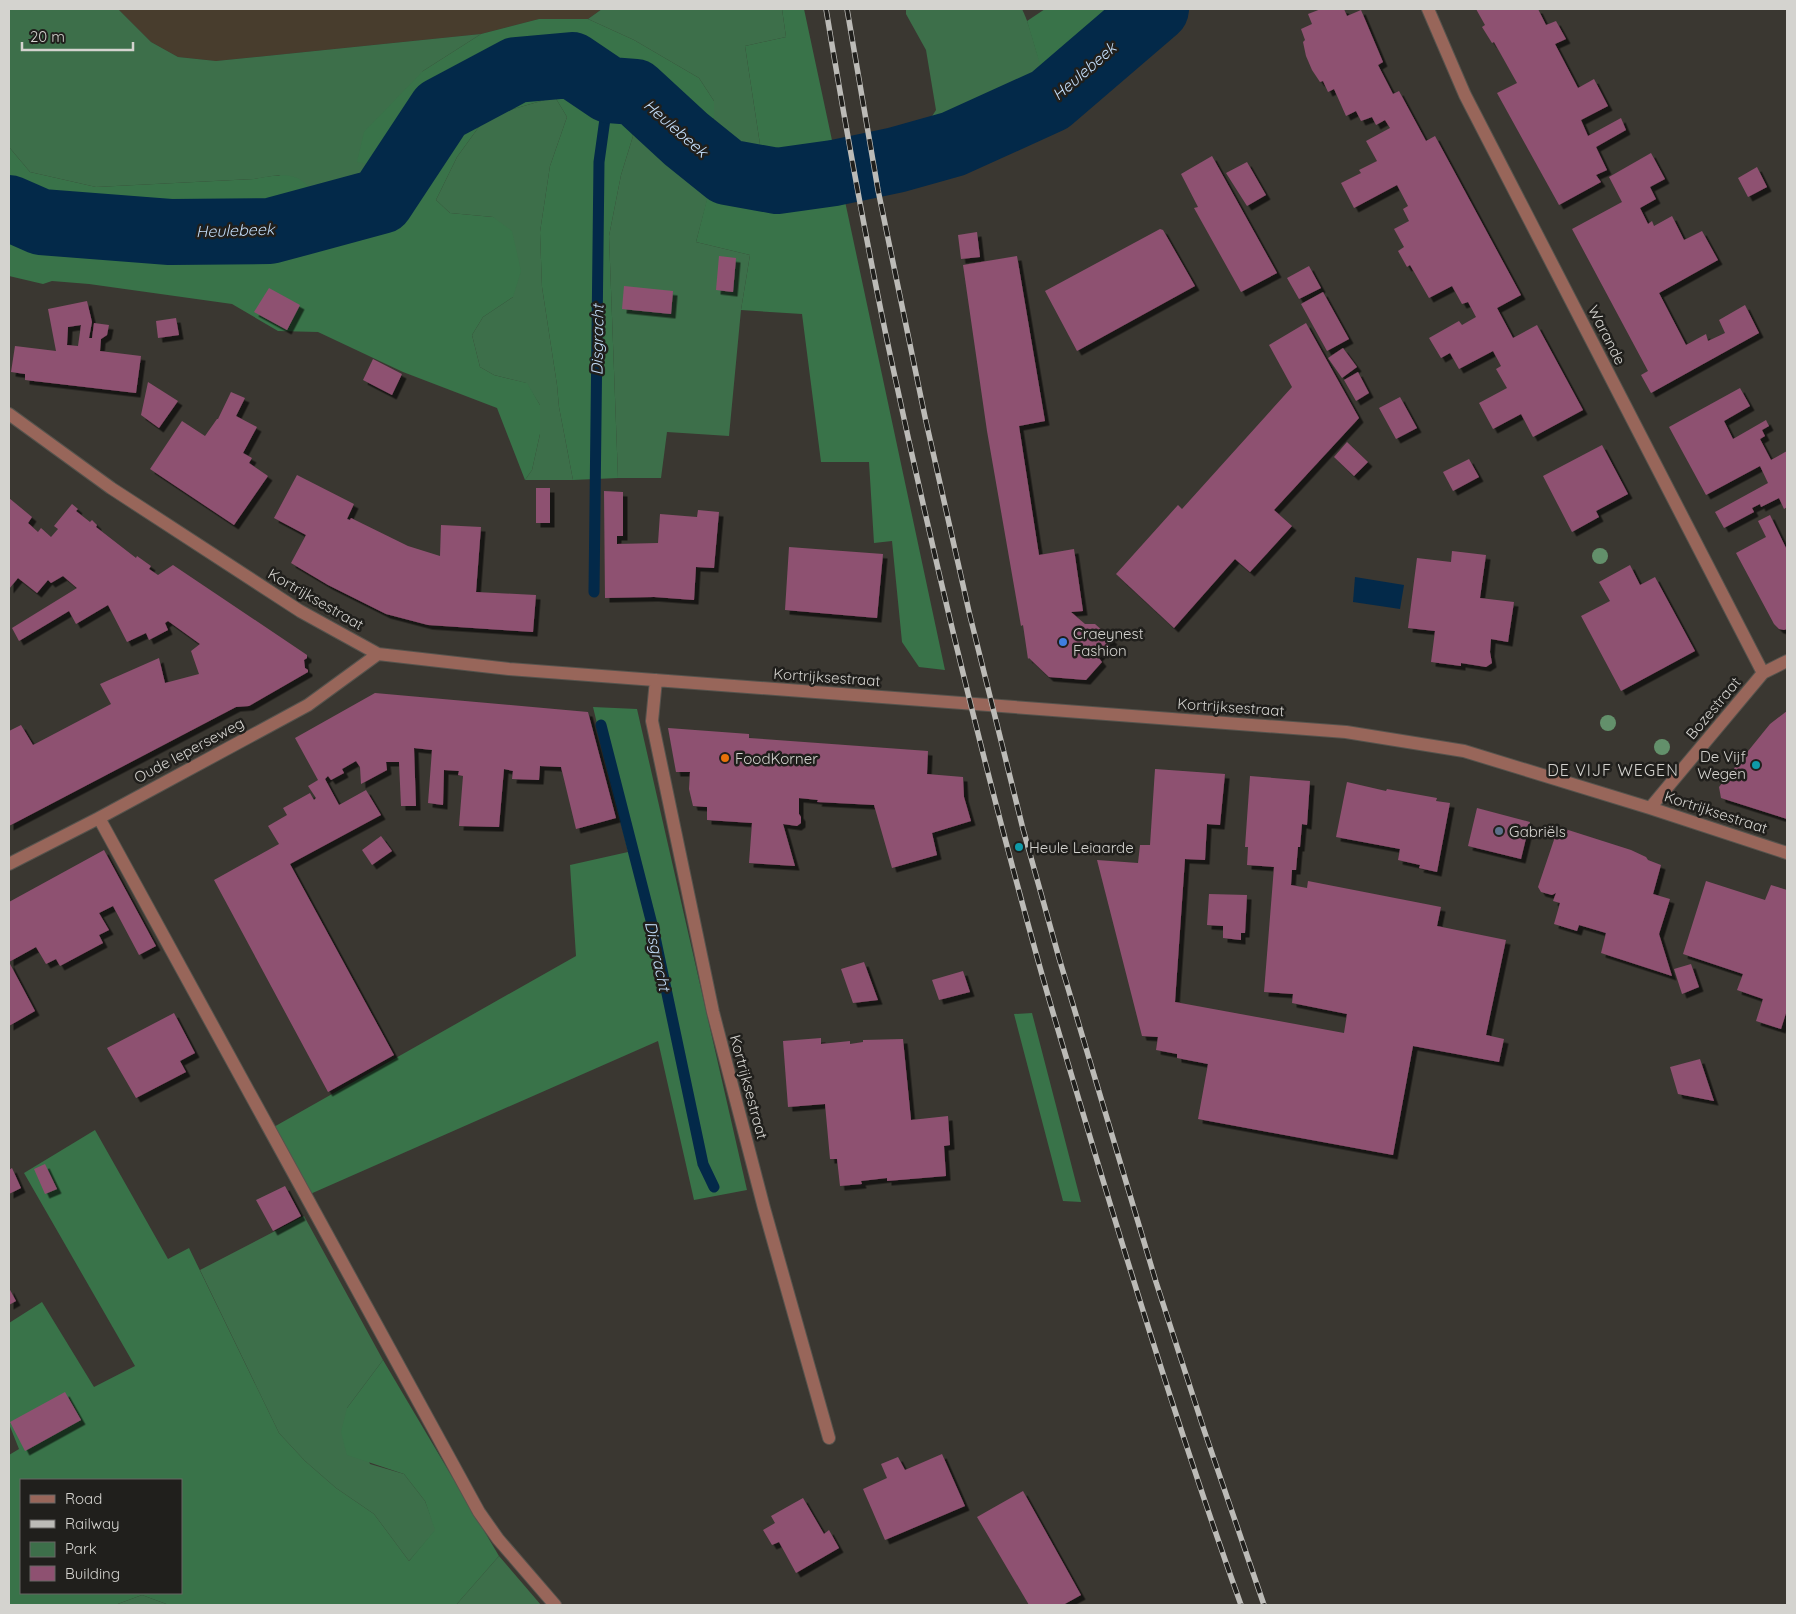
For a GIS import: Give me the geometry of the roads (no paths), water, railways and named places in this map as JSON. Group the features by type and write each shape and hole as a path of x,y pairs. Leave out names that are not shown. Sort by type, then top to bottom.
{"street":[{"name":"Warande","path":"1428,9 1464,95 1763,673"},
{"name":"Kortrijksestraat","path":"9,414 111,488 300,611 378,654 509,669 1346,732 1464,751 1787,852"},
{"name":"Oude Ieperseweg","path":"9,864 99,818 308,705 378,654"},
{"name":"Bozestraat","path":"1650,808 1763,673 1787,661"},
{"name":"Kortrijksestraat","path":"656,680 652,721 713,1012 764,1208 829,1438"},
{"path":"99,818 479,1512 498,1538 555,1605"}],"water":[{"path":"1355,577 1404,585 1400,609 1353,602"}],"waterway":[{"name":"Heulebeek","path":"9,208 41,222 170,232 270,231 381,201 441,110 516,70 572,65 609,90 635,92 686,139 727,172 777,181 834,173 896,160 953,144 1050,100 1156,9"},
{"name":"Disgracht","path":"594,592 599,162 609,90"},
{"name":"Disgracht","path":"601,725 654,932 703,1164 714,1187"}],"railway":[{"path":"826,9 857,189 893,368 926,518 999,816 1045,987 1128,1262 1164,1377 1241,1605"},
{"path":"847,9 878,190 925,417 970,616 1023,829 1059,958 1156,1282 1264,1605"}],"place":[{"name":"Craeynest Fashion","path":"1063,642"},
{"name":"FoodKorner","path":"725,758"},
{"name":"De Vijf Wegen","path":"1756,765"},
{"name":"Gabriëls","path":"1499,831"},
{"name":"Heule Leiaarde","path":"1019,847"}],"district":[{"name":"DE VIJF WEGEN","path":"1613,770"}]}
